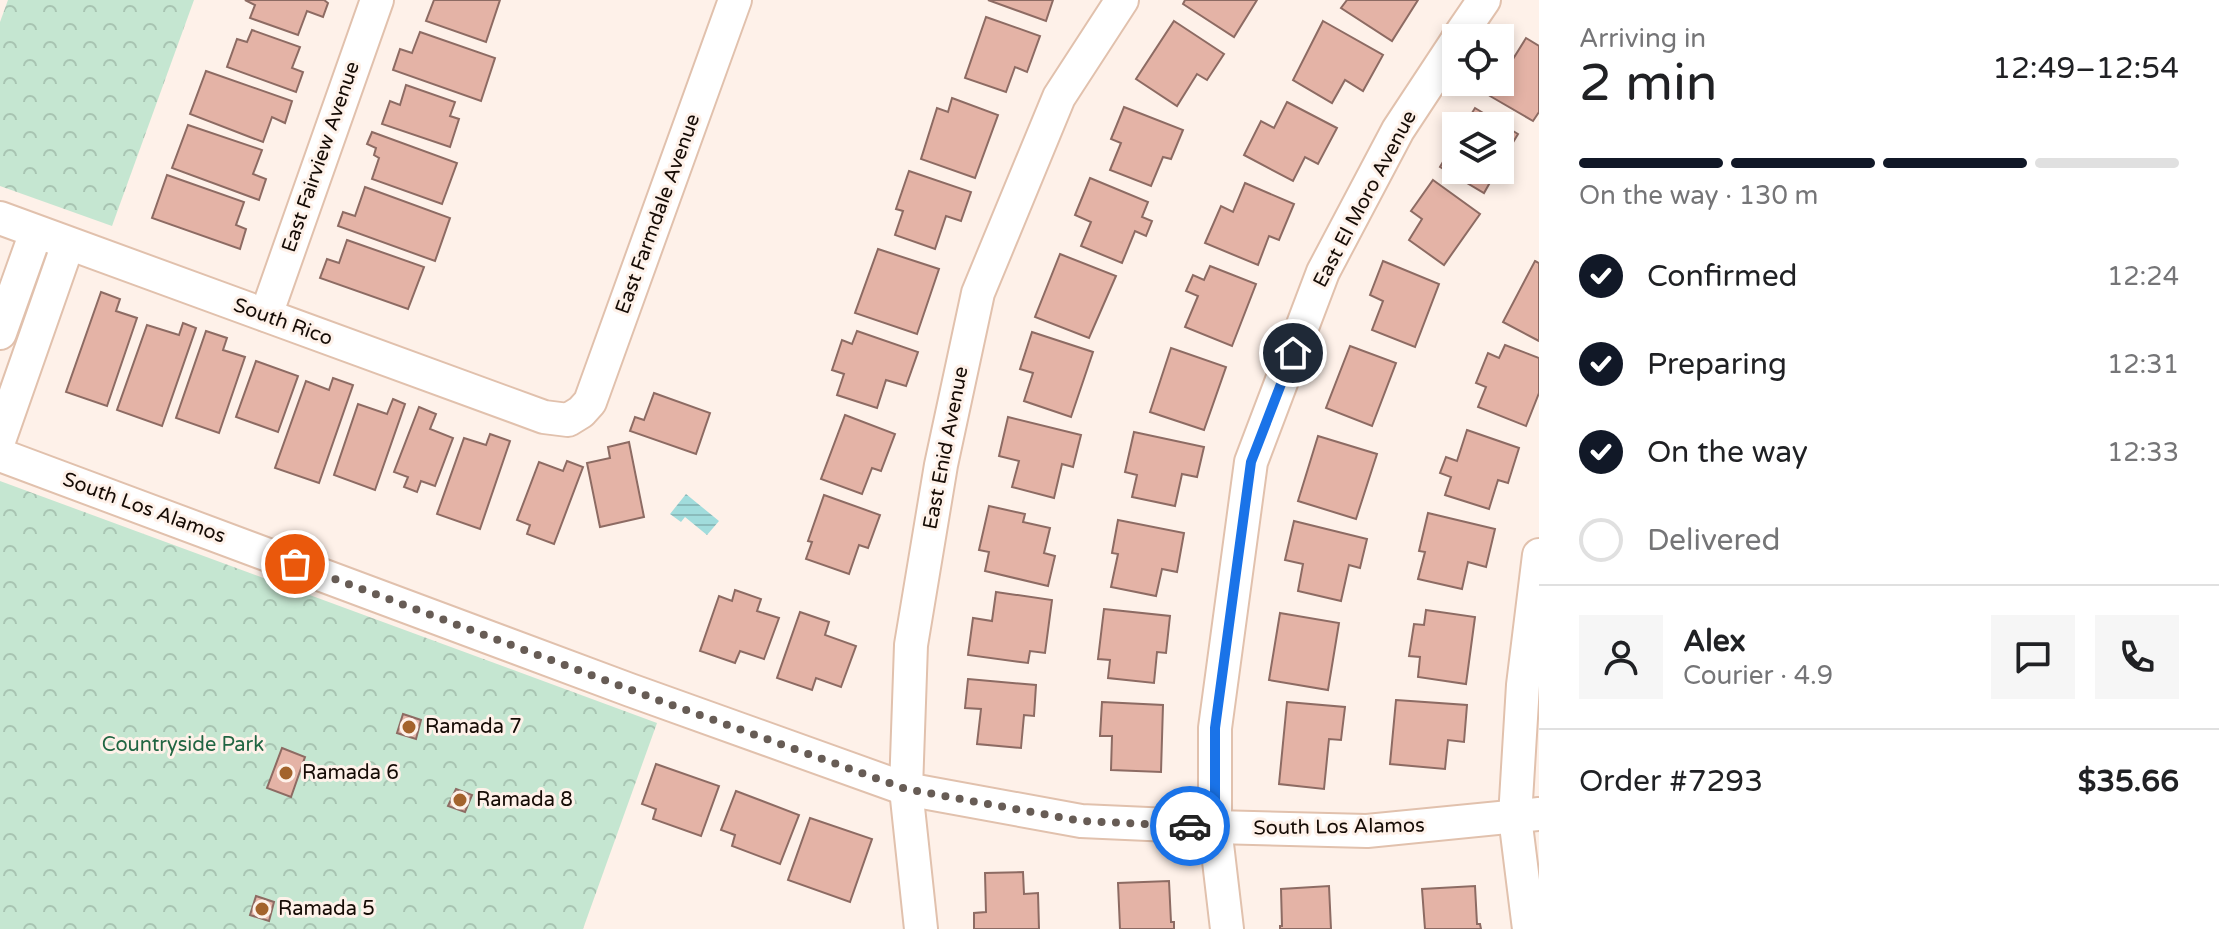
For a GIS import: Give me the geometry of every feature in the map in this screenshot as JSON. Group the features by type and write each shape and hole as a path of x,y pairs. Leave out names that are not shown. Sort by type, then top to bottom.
{"street":[{"name":"East Fairview Avenue","path":"266,315 377,0"},
{"name":"East Farmdale Avenue","path":"568,420 590,402 735,0"},
{"name":"East Enid Avenue","path":"921,929 906,789 911,645 941,465 978,293 1059,97 1122,0"},
{"name":"East El Moro Avenue","path":"1468,24 1484,0"},
{"name":"East El Moro Avenue","path":"1227,929 1215,827 1215,728 1251,462 1323,272 1398,130 1442,63"},
{"name":"South Rico","path":"0,218 544,417 568,420"},
{"path":"0,333 36,232"},
{"path":"0,438 68,244"},
{"name":"South Los Alamos","path":"0,455 644,695 906,789 1081,821 1215,827 1367,831 1527,815"},
{"path":"1529,929 1523,685 1539,555"}],"green space":[{"path":"8,0 194,0 112,226 0,186 0,22"},
{"name":"Countryside Park","path":"0,481 657,723 583,929 0,929"}],"water":[{"path":"686,494 719,521 707,535 685,517 681,522 670,514"}],"building":[{"path":"245,0 324,0 328,3 323,17 307,11 298,35 250,18 255,5"},
{"path":"434,0 500,0 486,42 426,21"},
{"path":"988,0 1053,0 1046,21"},
{"path":"1185,0 1257,0 1234,37 1183,4"},
{"path":"1347,0 1418,0 1392,41 1341,8"},
{"path":"986,17 1040,36 1027,72 1015,67 1006,92 965,78"},
{"path":"1174,21 1224,54 1207,80 1197,74 1177,106 1136,79"},
{"path":"1323,21 1383,55 1363,91 1345,80 1332,103 1293,80"},
{"path":"252,30 300,47 292,68 303,72 296,92 227,67 237,39 247,42"},
{"path":"420,32 495,58 481,101 393,70 400,49 412,53"},
{"path":"1526,38 1539,46 1539,112 1533,121 1490,96 1514,96 1514,57"},
{"path":"206,71 292,101 285,123 272,117 263,142 190,114"},
{"path":"406,85 455,102 450,116 459,119 450,147 382,124 390,101 400,105"},
{"path":"952,98 998,115 975,178 921,159 937,108 948,112"},
{"path":"1287,102 1337,128 1318,164 1305,157 1293,181 1244,155 1261,121 1274,128"},
{"path":"1124,107 1183,130 1171,159 1163,157 1151,186 1110,170 1121,143 1111,139"},
{"path":"188,125 262,150 253,174 266,179 259,200 172,168"},
{"path":"372,132 457,163 442,204 372,179 379,158 374,155 376,148 367,144"},
{"path":"909,171 971,192 961,221 946,216 935,249 895,235 903,211 896,209"},
{"path":"167,175 244,202 236,225 246,229 240,249 152,218"},
{"path":"1090,178 1148,202 1142,217 1152,221 1146,236 1135,231 1122,263 1081,246 1091,222 1075,215"},
{"path":"1433,180 1480,214 1444,265 1409,240 1422,219 1411,211"},
{"path":"1245,183 1294,204 1279,240 1269,236 1258,265 1205,243 1221,206 1233,212"},
{"path":"1469,184 1489,184 1484,193"},
{"path":"365,187 450,218 435,261 338,226 343,212 355,216"},
{"path":"347,240 424,267 408,309 320,278 327,259 339,263"},
{"path":"878,249 939,269 917,334 855,313"},
{"path":"1060,254 1116,276 1089,338 1035,317"},
{"path":"1383,261 1439,284 1415,347 1372,330 1383,301 1370,295"},
{"path":"1535,261 1539,263 1539,341 1503,322"},
{"path":"1210,266 1256,284 1232,346 1185,327 1198,296 1186,291 1193,275 1204,280"},
{"path":"101,292 120,299 116,311 137,318 107,406 66,392"},
{"path":"183,323 196,328 162,426 117,410 147,325 179,335"},
{"path":"206,331 227,338 223,350 245,357 219,433 176,418"},
{"path":"857,331 918,352 906,386 886,380 877,408 837,395 844,374 832,370 842,340 852,344"},
{"path":"1032,332 1093,352 1071,417 1024,401 1033,373 1020,369"},
{"path":"1505,345 1539,358 1539,393 1526,426 1478,407 1486,387 1476,383 1488,353 1499,358"},
{"path":"1350,346 1396,363 1372,426 1326,408"},
{"path":"1171,348 1226,367 1204,430 1150,412"},
{"path":"256,361 298,376 278,432 236,417"},
{"path":"333,378 353,385 319,483 275,468 306,381 329,390"},
{"path":"654,393 710,413 696,454 630,431 635,417 644,420"},
{"path":"393,399 405,404 375,490 334,475 358,404 387,414"},
{"path":"419,407 436,414 430,429 453,438 435,486 421,481 417,492 404,487 408,477 394,472"},
{"path":"845,415 895,434 881,471 872,468 862,494 821,479"},
{"path":"1008,417 1081,435 1073,467 1062,464 1054,498 1012,487 1019,461 999,456"},
{"path":"1467,430 1519,448 1508,483 1498,480 1489,509 1445,495 1451,477 1440,473 1446,457 1457,461"},
{"path":"1134,432 1204,447 1197,477 1182,474 1175,506 1132,497 1137,475 1125,472"},
{"path":"490,434 510,441 480,529 437,514 464,438 486,445"},
{"path":"1318,436 1377,454 1356,519 1298,501"},
{"path":"629,442 644,517 600,527 587,463 610,458 608,447"},
{"path":"567,461 583,467 554,544 527,534 530,525 517,520 539,462 563,471"},
{"path":"824,495 880,515 868,548 859,545 849,574 806,559 812,542 808,541"},
{"path":"989,506 1025,514 1023,522 1050,528 1044,553 1055,556 1048,586 985,571 989,552 979,550"},
{"path":"1428,513 1495,529 1486,567 1468,562 1462,589 1418,579 1425,552 1419,551"},
{"path":"1118,520 1184,533 1177,572 1162,569 1156,596 1111,587 1118,554 1112,553"},
{"path":"1294,521 1367,539 1360,568 1349,565 1341,601 1298,591 1303,564 1285,560"},
{"path":"735,590 761,599 757,611 779,618 764,659 740,651 735,663 700,651 719,596 732,601"},
{"path":"996,592 1052,600 1045,653 1030,651 1028,663 968,655 973,618 992,621"},
{"path":"1104,609 1170,616 1166,653 1157,652 1154,683 1108,678 1110,660 1098,659"},
{"path":"1426,610 1475,617 1466,684 1418,677 1420,657 1409,656 1414,624 1424,625"},
{"path":"800,612 829,622 825,635 856,646 841,687 816,678 812,690 777,678"},
{"path":"1280,613 1339,623 1328,690 1269,680"},
{"path":"968,679 1036,685 1034,716 1024,715 1021,748 977,744 981,709 965,708"},
{"path":"1396,700 1467,705 1464,742 1448,740 1445,769 1390,764"},
{"path":"1102,702 1163,705 1161,772 1111,770 1112,736 1100,736"},
{"path":"1287,702 1345,707 1341,740 1329,739 1324,789 1279,784"},
{"name":"Ramada 7","path":"403,714 421,720 416,739 397,733"},
{"name":"Ramada 6","path":"282,748 305,757 291,797 267,788"},
{"path":"656,764 719,786 701,836 653,819 656,809 642,804"},
{"name":"Ramada 8","path":"456,789 472,795 465,812 448,806"},
{"path":"736,791 799,815 780,864 732,846 735,835 721,830"},
{"path":"810,818 872,839 850,902 788,880"},
{"path":"1023,872 1024,894 1038,893 1039,929 974,929 974,913 986,912 985,873"},
{"path":"1169,881 1174,929 1120,929 1118,883"},
{"path":"1329,886 1331,929 1280,929 1281,889"},
{"path":"1475,886 1477,924 1481,929 1425,929 1422,889"},
{"name":"Ramada 5","path":"256,896 274,902 269,921 250,915"}],"way so far":[{"path":"295,564 906,789 1081,821 1190,826"}],"place":[{"name":"Ramada 7","path":"409,727"},
{"name":"Ramada 6","path":"286,773"},
{"name":"Ramada 8","path":"460,800"},
{"name":"Ramada 5","path":"262,909"}],"route":[{"path":"1190,826 1215,827 1215,728 1251,462 1293,353"}]}
